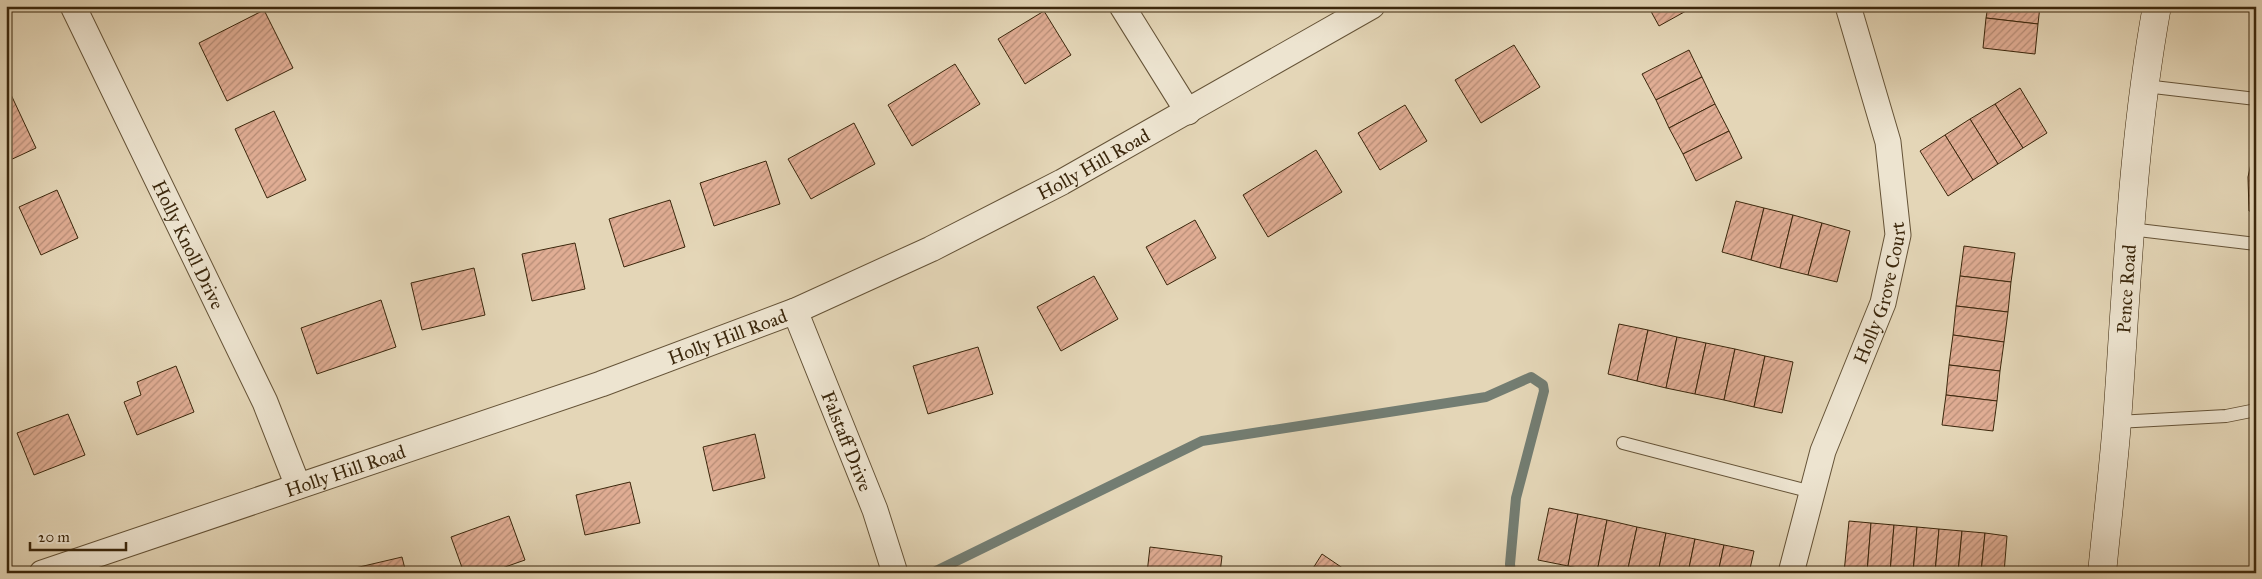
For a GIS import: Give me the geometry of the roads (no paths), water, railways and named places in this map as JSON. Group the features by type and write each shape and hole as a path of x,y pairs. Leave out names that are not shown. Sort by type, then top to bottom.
{"street":[{"name":"Holly Knoll Drive","path":"73,6 265,402 298,486"},
{"path":"1122,6 1188,112"},
{"name":"Holly Hill Road","path":"42,573 601,384 795,312 931,249 1062,182 1372,6"},
{"name":"Holly Grove Court","path":"1791,573 1823,452 1883,304 1898,235 1888,142 1848,6"},
{"name":"Pence Road","path":"2102,573 2117,422 2130,229 2145,86 2157,6"},
{"name":"Falstaff Drive","path":"795,312 875,510 894,573"}],"lane":[{"path":"2145,86 2256,99"},
{"path":"2130,229 2256,244"},
{"path":"2117,422 2226,416 2256,410"},
{"path":"1623,443 1812,492"}],"waterway":[{"path":"936,571 1202,441 1486,397 1531,377 1543,385 1544,391 1516,498 1510,564 1511,573"}]}
